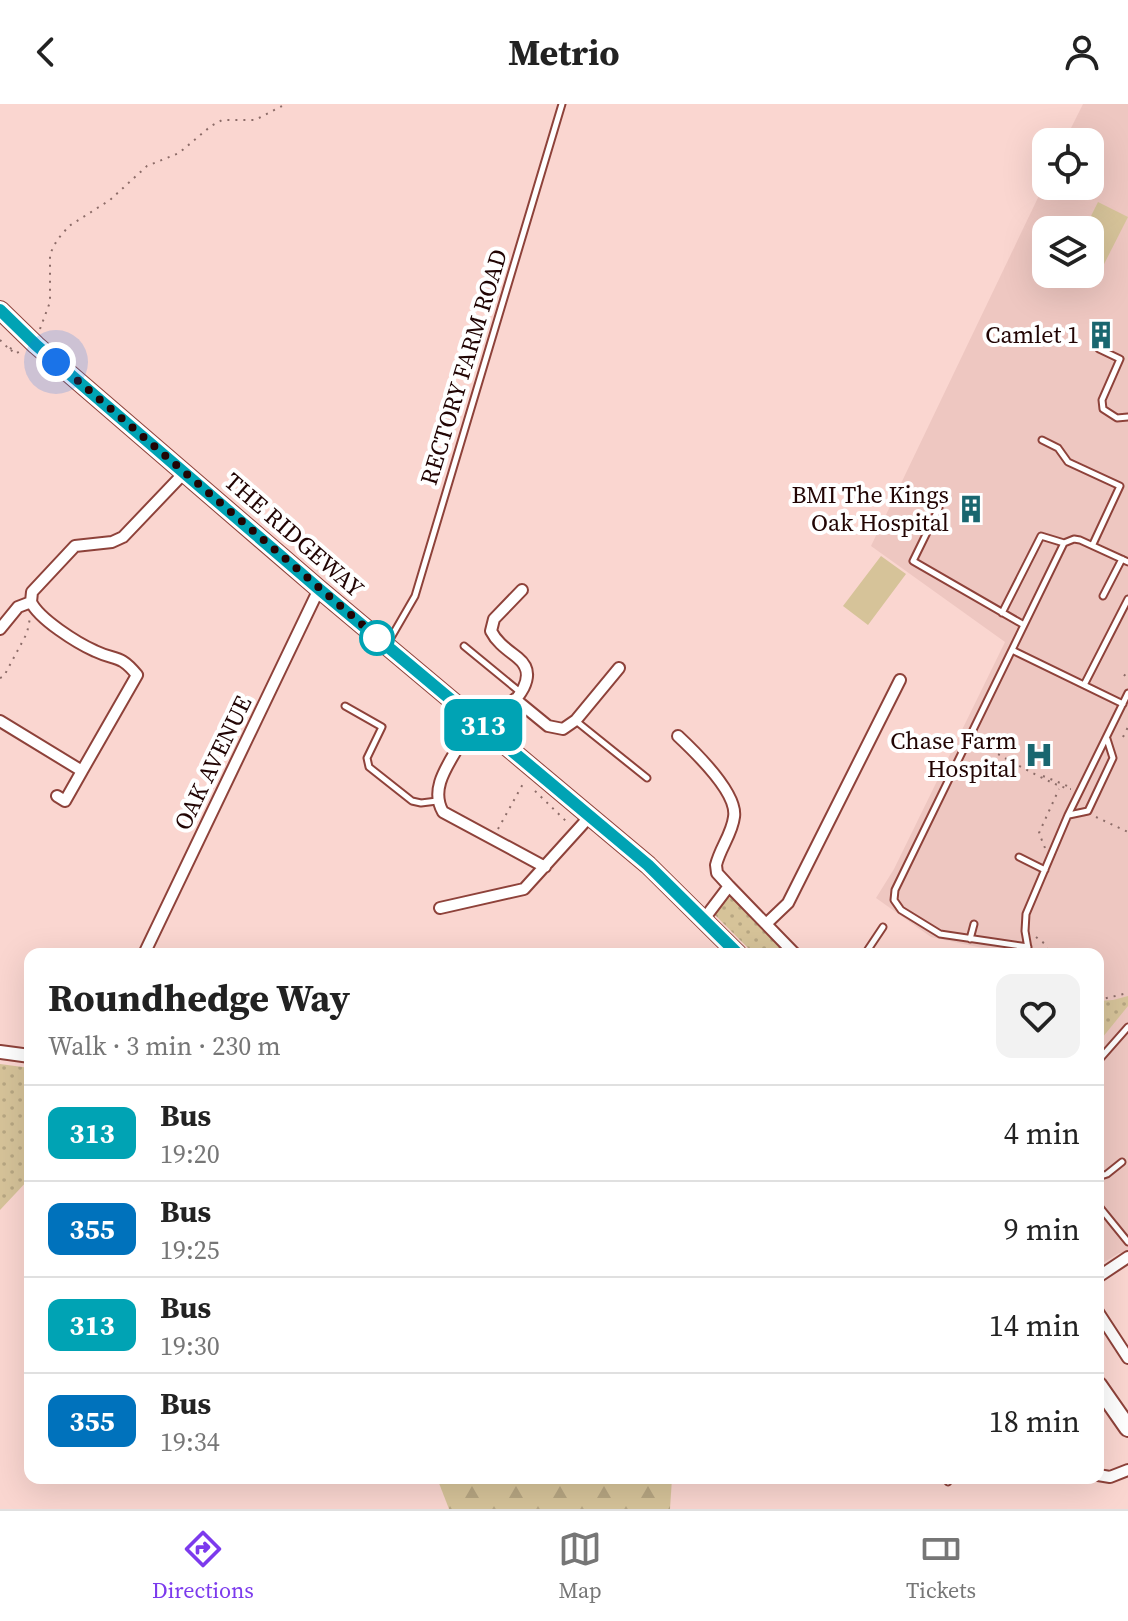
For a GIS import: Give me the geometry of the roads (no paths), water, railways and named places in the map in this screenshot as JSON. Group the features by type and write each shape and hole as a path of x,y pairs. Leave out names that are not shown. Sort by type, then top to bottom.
{"main road":[{"name":"THE RIDGEWAY","path":"0,310 36,345 319,589 389,641 591,815 648,865 732,948"},
{"path":"1104,1394 1128,1428"}],"street":[{"path":"33,606 32,592 68,550 75,546 118,540 184,473"},
{"name":"OAK AVENUE","path":"147,948 319,589"},
{"path":"489,729 518,696 528,679 527,668 498,642 491,626 522,590"},
{"path":"0,629 18,607 33,606 94,651 121,659 137,675 65,801 57,796"},
{"path":"518,696 553,728 563,729 576,720 619,668"},
{"path":"766,924 788,903 900,680"},
{"path":"0,721 82,771"},
{"path":"678,736 697,753 734,806 734,816 716,865 717,873 789,948"},
{"path":"461,742 437,786 437,801 443,812 545,867"},
{"path":"440,908 519,891 530,884 591,815"},
{"path":"704,919 729,886"},
{"path":"0,1052 24,1055"},
{"path":"1104,1273 1128,1257"},
{"path":"1104,1321 1128,1358"},
{"path":"1104,1476 1110,1477 1128,1470"}],"lane":[{"name":"RECTORY FARM ROAD","path":"389,641 415,596 562,104"},
{"path":"1099,349 1120,359 1102,400 1103,409 1117,418 1128,417"},
{"path":"1042,440 1058,448 1068,462 1120,486 1093,544"},
{"path":"939,508 913,561 1024,625"},
{"path":"1002,613 1041,536 1064,543 1074,539 1093,544 1125,561 1103,596"},
{"path":"1017,948 940,934 901,910 894,900 895,890 1064,543"},
{"path":"1084,685 1128,599"},
{"path":"464,646 518,696"},
{"path":"1012,650 1123,704"},
{"path":"1028,948 1026,914 1068,815 1128,693"},
{"path":"345,706 382,727 367,758 369,767 412,801 437,801"},
{"path":"576,720 647,778"},
{"path":"1068,815 1088,811 1113,758 1106,737"},
{"path":"1019,857 1045,870"},
{"path":"970,939 974,924"},
{"path":"869,948 883,927"},
{"path":"1104,1054 1128,1027"},
{"path":"1104,1174 1122,1162"},
{"path":"1104,1212 1128,1242"}],"place":[{"name":"Camlet 1","path":"1101,335"},
{"name":"BMI The Kings Oak Hospital","path":"971,509"},
{"name":"Chase Farm Hospital","path":"1039,755"}]}
